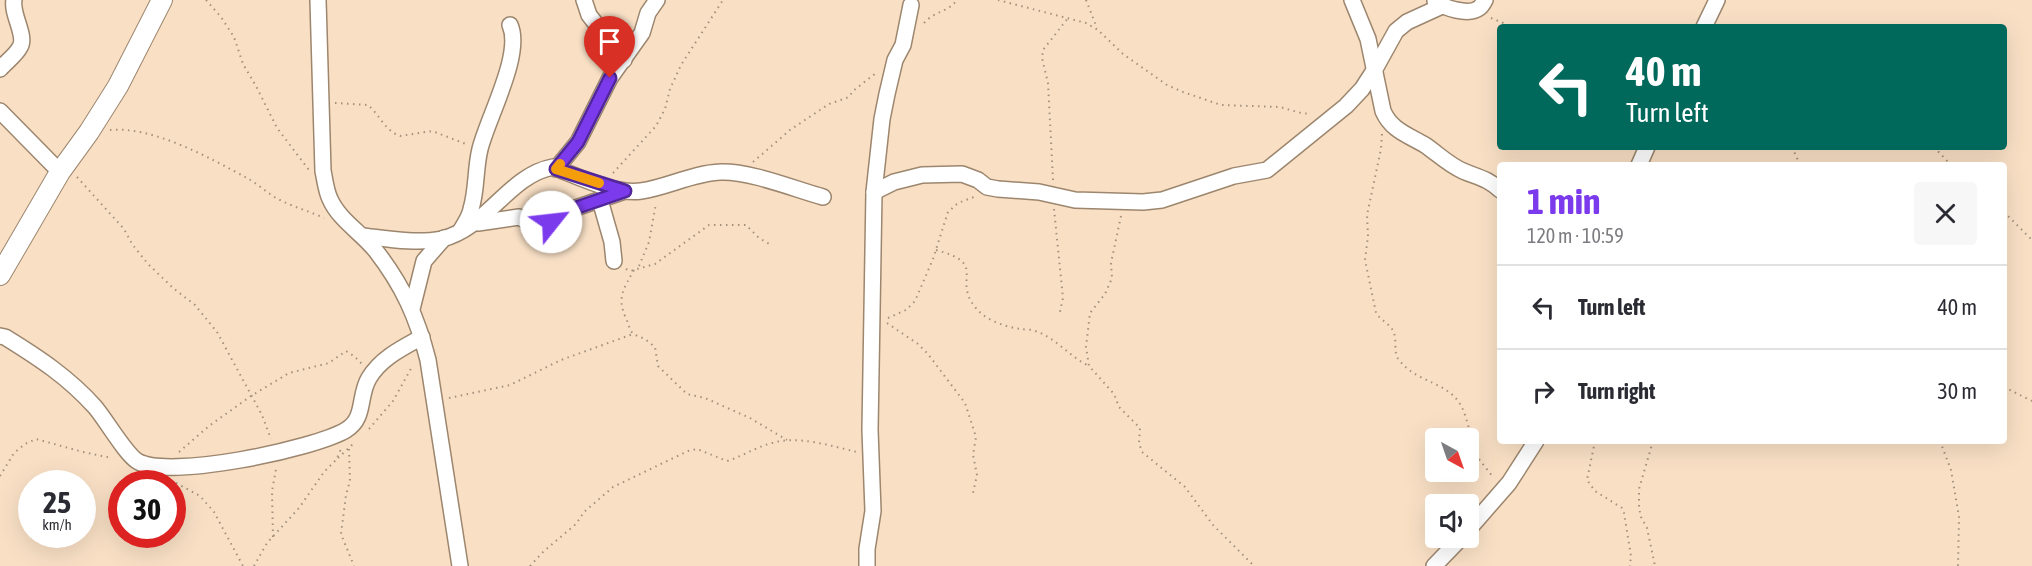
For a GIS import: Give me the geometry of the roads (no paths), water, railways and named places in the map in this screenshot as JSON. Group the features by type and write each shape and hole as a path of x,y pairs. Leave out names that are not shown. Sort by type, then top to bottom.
{"street":[{"path":"0,69 21,46 22,40 13,9 14,0"},
{"path":"0,275 60,172 118,86 162,0"},
{"path":"318,0 323,171 329,198 339,212 377,252 412,309 424,343 435,399 460,566"},
{"path":"584,0 589,15 624,60"},
{"path":"556,169 578,142 610,78 642,33 648,13 657,0"},
{"path":"1352,0 1368,39 1386,118 1401,132 1450,164 1490,181 1497,187"},
{"path":"874,192 894,182 922,175 968,175 992,188 1053,195 1075,200 1162,200 1234,176 1268,170 1337,113 1362,89 1396,31 1407,22 1438,3 1471,12 1479,9 1485,0"},
{"path":"1705,24 1717,0"},
{"path":"867,566 867,549 873,511 871,456 874,192 882,119 895,60 903,45 911,5"},
{"path":"467,227 480,150 506,77 513,47 514,33 510,25"},
{"path":"0,111 60,172"},
{"path":"363,236 429,241 444,238 467,227 529,176 542,169 556,169 625,191 640,191 699,175 736,172 822,197"},
{"path":"467,227 519,217 542,228 564,212 625,191"},
{"path":"600,200 612,242 614,261"},
{"path":"412,309 424,261 444,238"},
{"path":"0,336 46,361 82,392 111,426 134,459 145,465 160,467 188,467 281,452 332,437 347,430 358,421 363,393 378,364 396,351 424,343"},
{"path":"1479,518 1497,498 1534,444"},
{"path":"1434,566 1451,548"}]}
